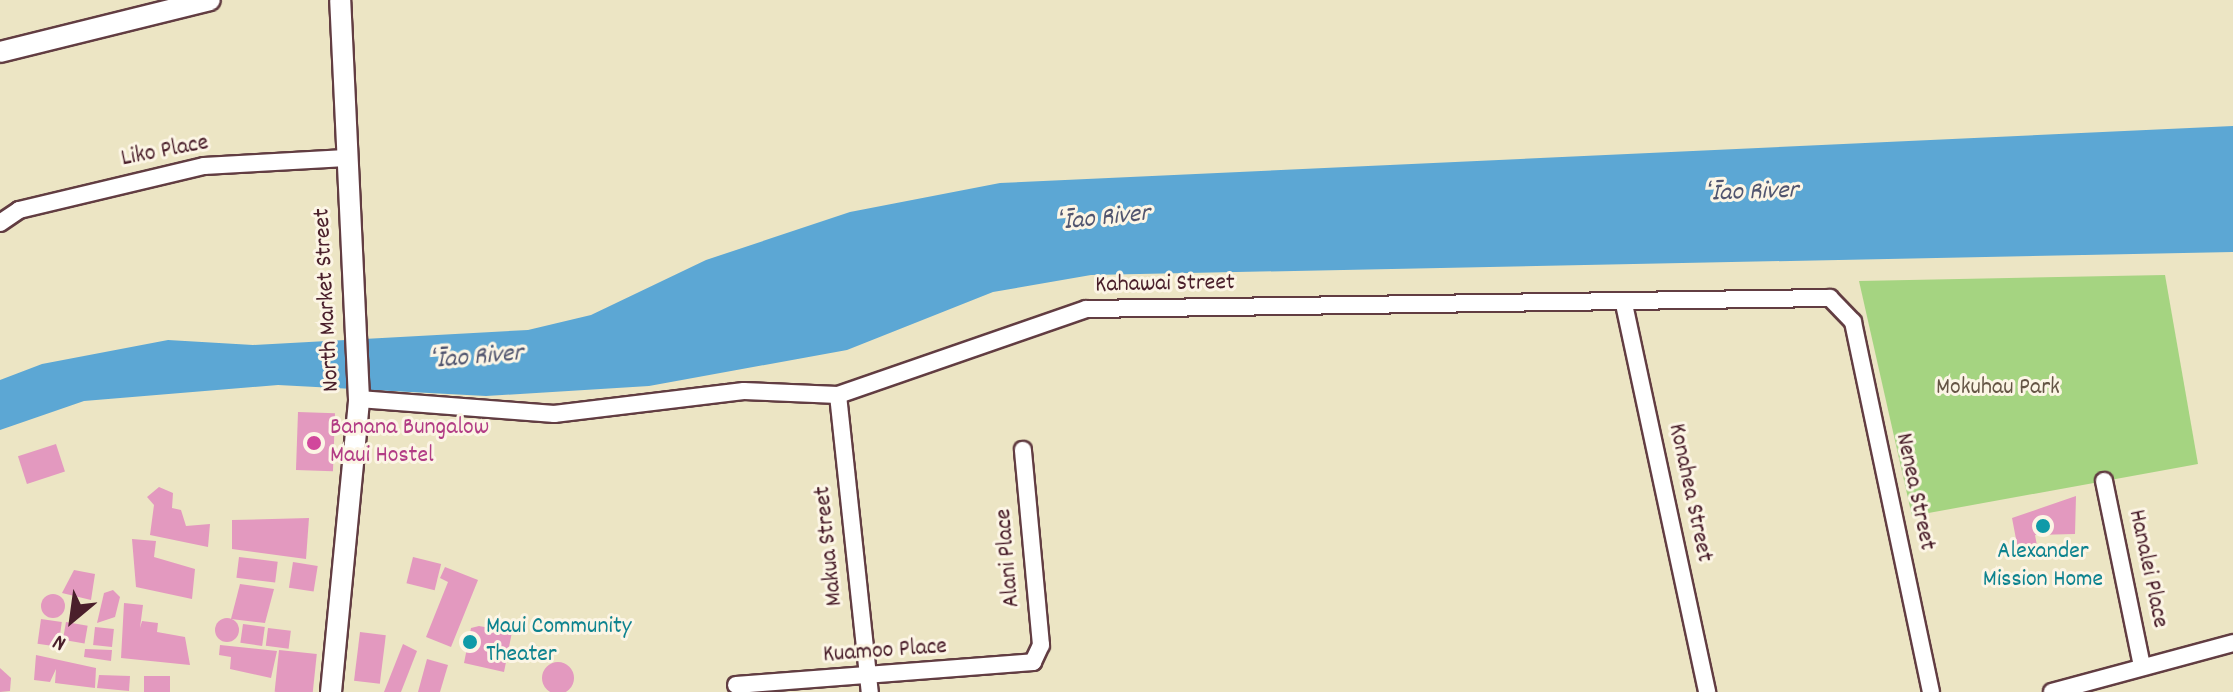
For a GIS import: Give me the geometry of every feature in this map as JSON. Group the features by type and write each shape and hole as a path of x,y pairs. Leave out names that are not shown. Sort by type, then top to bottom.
{"street":[{"path":"0,52 210,0"},
{"name":"North Market Street","path":"331,692 359,399 340,0"},
{"name":"Liko Place","path":"0,223 19,210 190,169 346,158"},
{"name":"Kahawai Street","path":"359,399 554,414 744,391 838,395 1086,309 1624,304 1822,297 1842,304"},
{"name":"Konahea Street","path":"1624,304 1707,692"},
{"name":"Nenea Street","path":"1842,304 1853,322 1931,692"},
{"name":"Makua Street","path":"838,395 869,685"},
{"name":"Alani Place","path":"1023,450 1041,647 1035,660"},
{"name":"Hanalei Place","path":"2104,481 2142,666"},
{"path":"2052,692 2233,643"},
{"name":"Kuamoo Place","path":"736,685 869,685 1035,660"}],"green space":[{"name":"Mokuhau Park","path":"2165,275 2198,464 1912,516 1859,281"}],"water":[{"name":"ʻĪao River","path":"2233,126 2233,252 1091,275 993,292 847,350 649,386 486,396 278,385 84,401 0,430 0,380 42,364 168,340 253,345 528,330 591,315 706,260 850,212 1000,183"}],"building":[{"path":"298,412 335,413 333,471 296,470"},
{"path":"56,444 65,472 27,484 18,456"},
{"path":"159,487 173,493 172,508 181,510 186,526 210,524 208,547 150,535 154,505 147,497"},
{"name":"Alexander Mission Home","path":"2076,496 2075,534 2035,535 2039,556 2020,560 2012,518"},
{"path":"309,518 306,559 232,549 232,520"},
{"path":"132,539 156,541 154,557 195,569 192,599 136,587"},
{"path":"239,557 278,562 275,583 236,578"},
{"path":"413,557 441,564 435,590 406,583"},
{"path":"293,562 318,566 314,592 289,588"},
{"path":"445,567 478,580 451,647 426,637 448,582 440,578"},
{"path":"74,570 95,574 91,600 62,593"},
{"path":"240,584 274,589 265,623 231,619"},
{"path":"113,590 120,597 115,617 97,623 104,593"},
{"path":"53,594 62,597 65,606 62,615 53,618 44,615 41,606 44,597"},
{"path":"124,603 143,605 140,628 142,621 158,623 157,632 185,637 190,665 121,658"},
{"path":"227,618 236,621 239,630 236,639 227,642 218,639 215,630 218,621"},
{"path":"41,619 62,622 58,647 38,644"},
{"path":"66,622 88,626 85,644 63,640"},
{"path":"243,624 265,627 262,646 240,643"},
{"path":"479,626 512,632 504,672 464,663 471,628"},
{"path":"95,627 114,629 112,647 93,645"},
{"path":"268,628 291,631 289,649 266,646"},
{"path":"360,632 386,635 380,684 354,681"},
{"path":"403,644 417,651 401,692 384,692"},
{"path":"220,645 277,651 271,678 230,669 231,657 219,655"},
{"path":"85,649 112,650 111,661 84,657"},
{"path":"279,650 317,654 313,692 275,692"},
{"path":"36,655 96,668 95,688 55,683 56,669 50,682 34,680"},
{"path":"427,659 448,665 440,692 418,692"},
{"path":"558,662 570,666 574,678 570,690 558,694 546,690 542,678 546,666"},
{"path":"0,668 11,678 10,691 0,692"},
{"path":"99,675 130,676 129,691 97,688"},
{"path":"144,676 170,676 170,692 144,692"}],"place":[{"name":"Banana Bungalow Maui Hostel","path":"314,443"},
{"name":"Alexander Mission Home","path":"2043,526"},
{"name":"Maui Community Theater","path":"470,642"}]}
